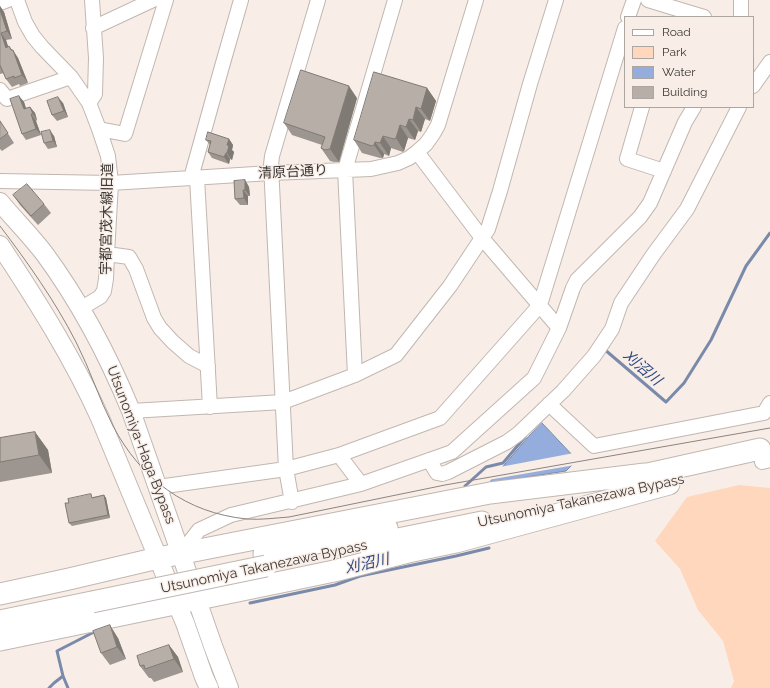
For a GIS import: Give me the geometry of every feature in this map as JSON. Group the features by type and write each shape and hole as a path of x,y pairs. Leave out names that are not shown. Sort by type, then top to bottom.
{"highway":[{"name":"Utsunomiya Takanezawa Bypass","path":"265,560 645,474 766,455"},
{"name":"Utsunomiya Takanezawa Bypass","path":"0,609 90,596 265,560 669,484 766,455"},
{"path":"0,594 69,580 181,553 490,493 645,474"},
{"path":"0,640 334,571 408,552 456,542 669,484"},
{"name":"Utsunomiya Takanezawa Bypass","path":"0,621 90,596"}],"main road":[{"name":"Utsunomiya-Haga Bypass","path":"0,202 44,254 80,309 104,350 119,382 131,411 181,553 187,602"},
{"name":"Utsunomiya-Haga Bypass","path":"0,246 60,340 87,389 158,558 187,602"},
{"path":"187,602 188,630 209,688"},
{"path":"187,602 218,661 229,688"}],"street":[{"path":"0,3 8,0"},
{"name":"宇都宮茂木線旧道","path":"17,0 25,22 33,36 71,77 89,103 108,156 111,183 106,279 104,291 100,297 80,309"},
{"path":"89,103 95,94 96,58 92,0"},
{"path":"93,28 153,0"},
{"path":"99,128 125,134 166,0"},
{"path":"210,407 194,178 221,70 241,0"},
{"path":"292,502 286,469 271,173 272,156 318,0"},
{"path":"355,375 345,170 395,0"},
{"name":"清原台通り","path":"0,181 111,183 271,173 371,169 398,163 418,152 426,144 438,125 476,0"},
{"path":"131,411 283,402 355,375 396,355 450,286 488,228 556,0"},
{"path":"628,16 634,0"},
{"path":"648,0 670,12 697,16"},
{"path":"741,0 741,16"},
{"path":"158,487 286,469 339,455 440,418 540,305 624,31"},
{"path":"754,85 770,62"},
{"path":"0,90 7,99 71,77"},
{"path":"642,108 627,159 664,171"},
{"path":"181,553 199,530 231,516 361,484 452,452 534,378 559,328 577,280 640,217 650,203 685,122 693,108"},
{"path":"429,460 436,473 442,474 448,472 507,442 551,406 594,356 612,329 621,303 653,255 687,209 739,108"},
{"path":"418,152 482,238 559,328"},
{"path":"107,254 129,258 136,269 154,318 160,328 189,356 208,366"},
{"path":"551,406 594,446 764,413 770,403"},
{"path":"339,455 361,484"}],"green space":[{"path":"739,485 770,488 770,688 731,688 734,681 723,641 698,610 680,569 655,541 687,497"}],"water":[{"path":"542,423 577,460 566,471 489,483 528,437"}],"pier":[{"path":"574,453 579,460 575,465 488,480 500,467"}],"building":[{"path":"0,10 7,31 1,33 6,48 9,46 11,50 13,50 22,75 14,78 14,76 6,79 0,65"},
{"path":"301,70 349,86 330,149 325,150 321,148 325,137 284,123"},
{"path":"374,72 427,88 421,109 416,107 413,120 409,119 406,127 400,125 396,138 394,139 383,136 380,143 375,142 372,146 354,140"},
{"path":"19,96 24,109 30,107 36,129 22,134 10,99"},
{"path":"58,97 64,111 52,115 47,101"},
{"path":"0,121 8,133 0,139"},
{"path":"50,130 53,141 44,143 41,132"},
{"path":"208,132 229,139 227,145 229,146 224,157 208,152 211,141 206,140"},
{"path":"245,180 245,190 243,190 244,198 235,199 234,181"},
{"path":"27,184 44,204 31,216 13,195"},
{"path":"35,432 39,455 0,462 0,438"},
{"path":"91,494 92,498 104,495 108,515 69,523 65,503 69,503 68,499"},
{"path":"110,625 117,647 101,653 93,631"},
{"path":"169,645 174,659 145,669 144,665 140,666 137,656"}],"waterway":[{"name":"刈沼川","path":"604,349 666,402 684,383 711,340 746,266 770,233"},
{"name":"刈沼川","path":"465,486 486,467 503,463 525,437"},
{"name":"刈沼川","path":"250,603 335,585 360,576 489,548"},
{"name":"刈沼川","path":"68,688 63,676 57,651 96,631"},
{"path":"49,688 63,676"}],"tram line":[{"path":"0,226 31,268 68,327 81,352 113,426 124,445 137,462 152,477 185,501 204,509 225,515 247,519 289,517 445,485 770,428"}]}
